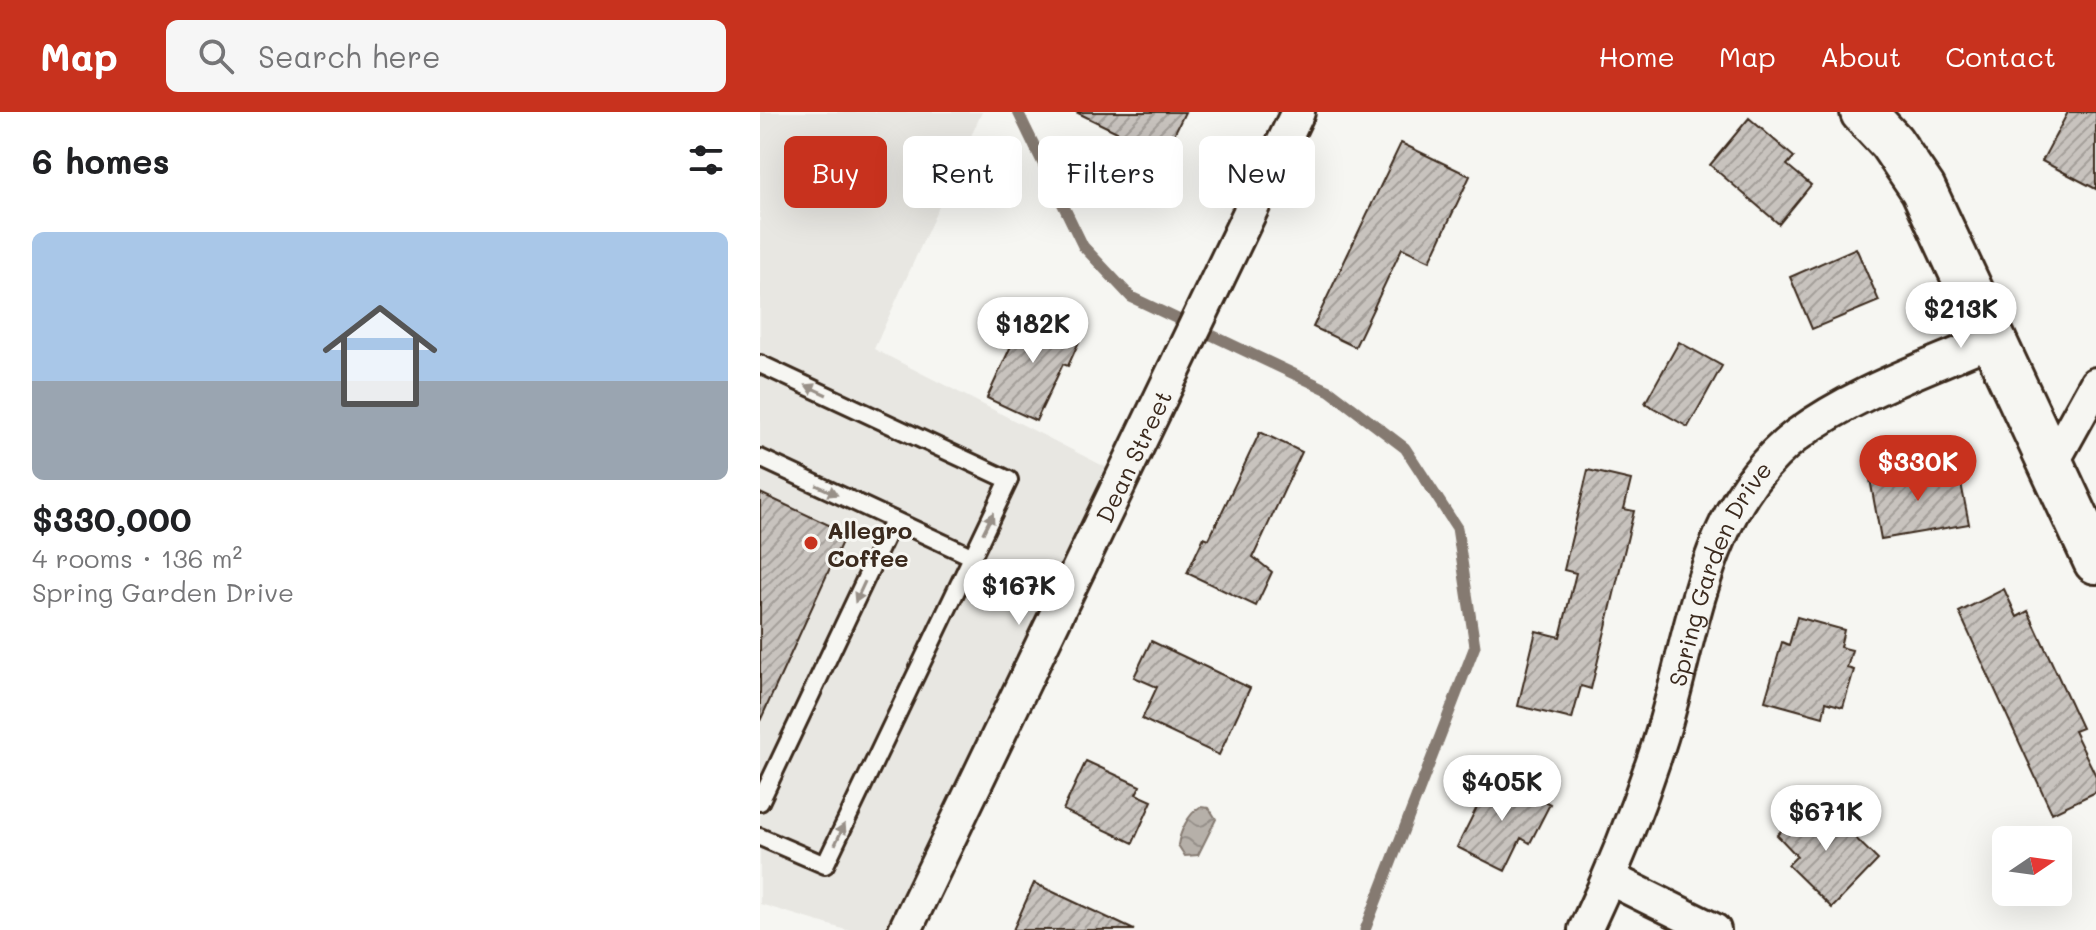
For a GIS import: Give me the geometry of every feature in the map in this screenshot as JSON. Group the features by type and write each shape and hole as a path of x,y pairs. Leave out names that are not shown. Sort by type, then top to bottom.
{"street":[{"name":"Dean Street","path":"905,930 1298,112"},
{"path":"1863,112 1891,142 1923,189 2096,561"},
{"name":"Spring Garden Drive","path":"1585,930 1609,878 1660,742 1713,549 1746,491 1795,437 1835,409 1993,339"},
{"path":"2051,465 2096,384"},
{"path":"1609,878 1714,930"}],"lane":[{"path":"760,364 1009,480 825,865 760,837"},
{"path":"760,458 971,556"},
{"path":"760,802 893,521"}],"shaded area":[{"path":"760,112 982,112 971,136 903,136 903,208 938,208 874,349 1123,476 905,930 846,930 760,904"}],"water":[{"path":"1200,807 1209,808 1216,819 1198,855 1185,856 1178,845 1181,835 1188,819"}],"building":[{"path":"1076,112 1185,112 1173,136 1125,136"},
{"path":"2068,112 2096,112 2096,189 2042,161"},
{"path":"1749,118 1794,157 1787,165 1811,185 1779,224 1710,165"},
{"path":"1401,143 1470,176 1430,261 1402,248 1355,347 1313,327"},
{"path":"1856,248 1879,301 1812,329 1790,277"},
{"path":"1028,309 1082,335 1068,366 1063,364 1036,421 987,398"},
{"path":"1679,342 1722,366 1688,427 1645,403"},
{"path":"1260,432 1302,452 1253,557 1272,572 1256,606 1187,573 1204,537 1209,539"},
{"path":"1927,468 1929,479 1959,473 1969,524 1881,539 1870,479"},
{"path":"1588,470 1631,480 1624,509 1634,511 1591,689 1581,686 1572,719 1518,706 1536,631 1560,637 1576,573 1564,570"},
{"path":"760,493 846,533 760,721"},
{"path":"2004,589 2017,617 2028,611 2082,728 2074,731 2096,776 2096,792 2052,813 1959,612"},
{"path":"1797,617 1844,630 1840,647 1852,650 1847,668 1854,670 1843,707 1826,702 1823,717 1765,701 1782,642 1789,645"},
{"path":"1151,641 1250,688 1219,755 1142,719 1157,687 1134,677"},
{"path":"1086,761 1140,786 1136,794 1152,801 1133,843 1063,810"},
{"path":"1493,775 1550,804 1530,843 1521,838 1505,871 1457,847"},
{"path":"1810,801 1822,812 1825,808 1878,860 1832,908 1788,865 1797,856 1777,835"},
{"path":"1034,883 1134,930 1013,930"}],"waterway":[{"path":"1018,112 1083,246 1131,297 1330,391 1405,448 1457,528 1475,646 1365,930"}],"place":[{"name":"Allegro Coffee","path":"811,543"}]}
